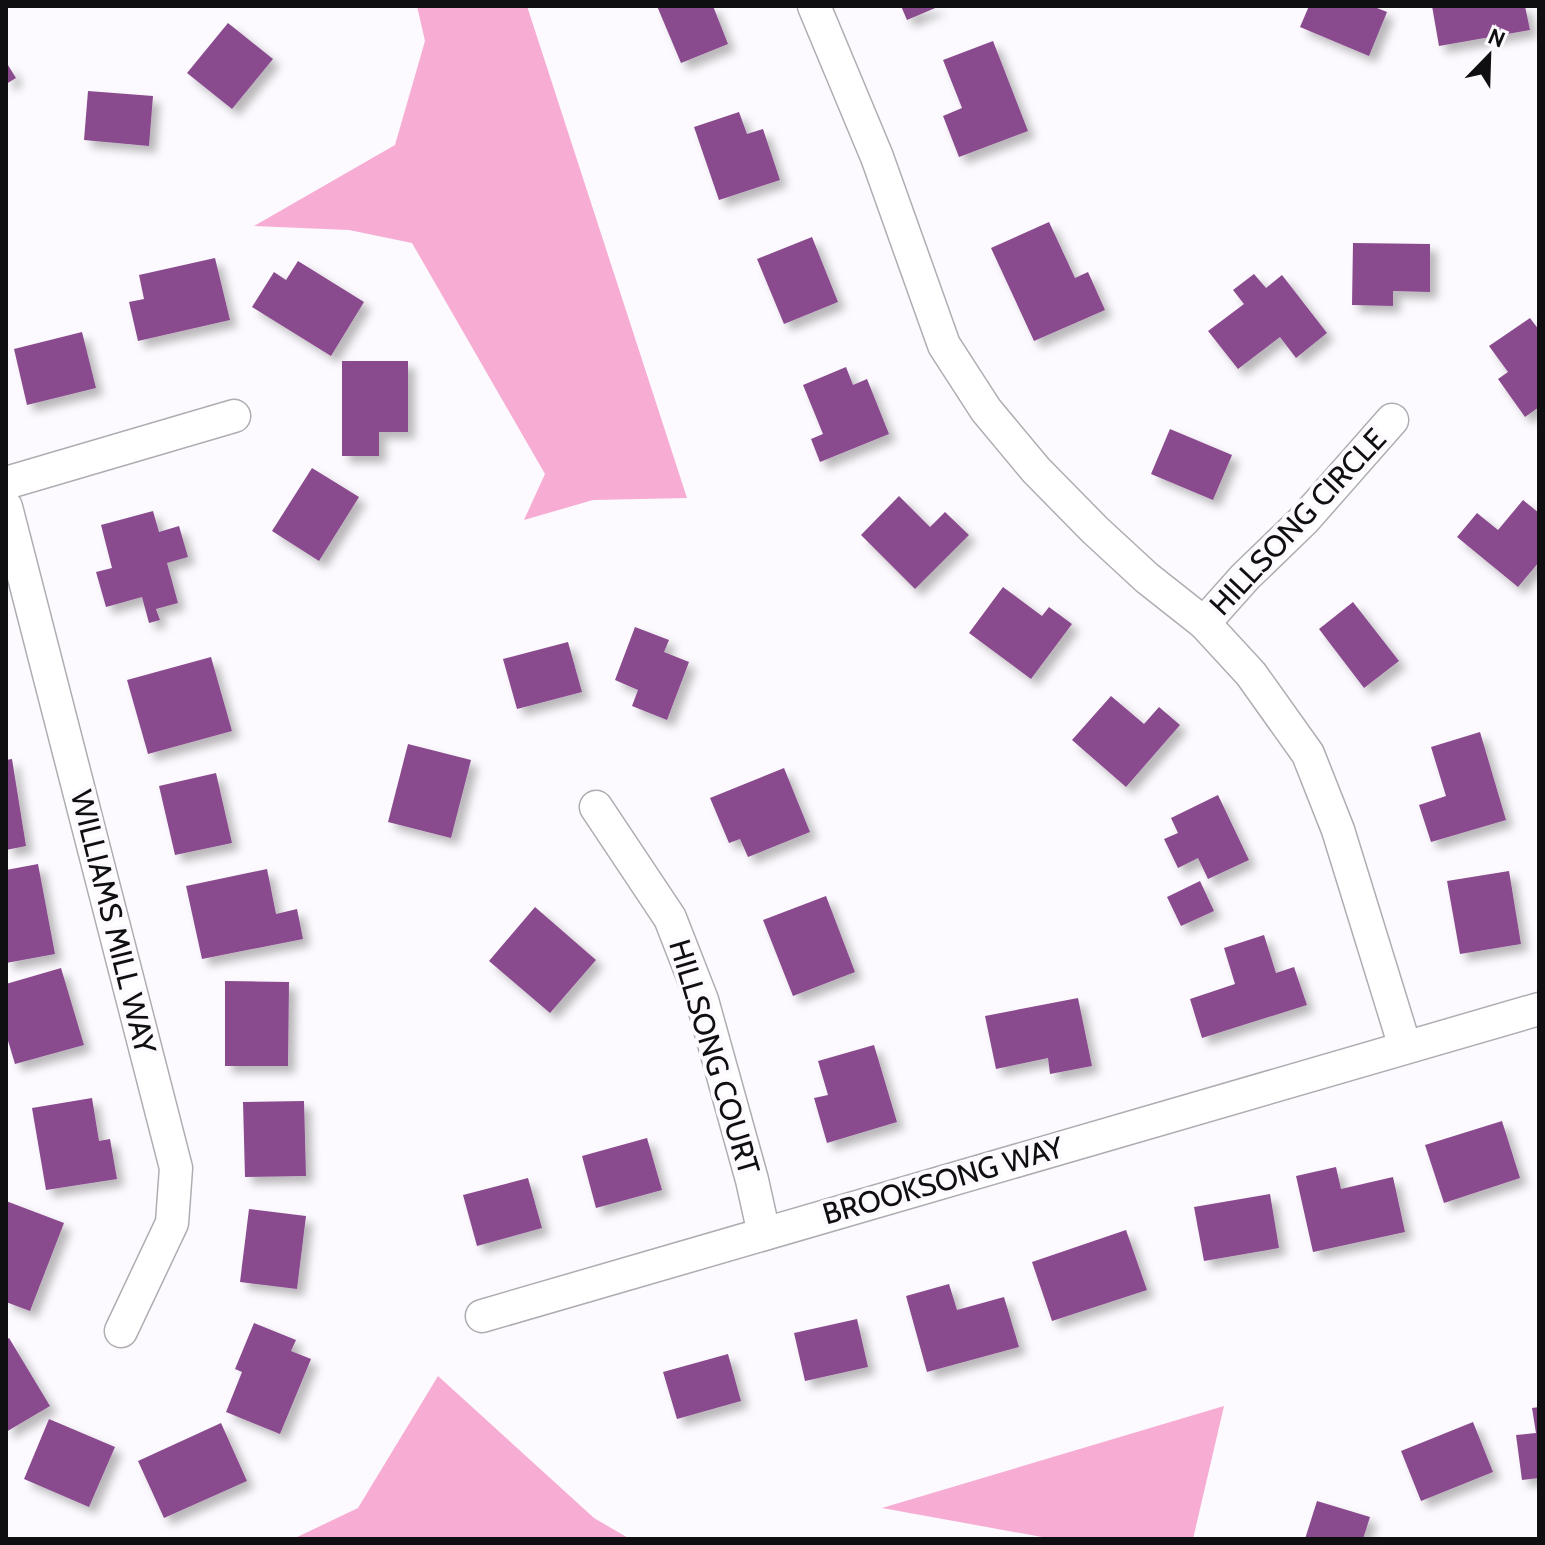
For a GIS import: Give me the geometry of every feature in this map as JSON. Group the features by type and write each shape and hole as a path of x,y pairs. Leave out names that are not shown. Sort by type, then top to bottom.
{"street":[{"path":"814,6 877,157 944,345 986,410 1036,470 1147,578 1204,623 1251,674 1308,754 1338,830 1405,1047"},
{"path":"6,483 234,416"},
{"name":"HILLSONG CIRCLE","path":"1204,623 1245,577 1304,520 1392,420"},
{"name":"WILLIAMS MILL WAY","path":"6,507 176,1168 172,1223 121,1331"},
{"name":"HILLSONG COURT","path":"596,807 670,918 702,1000 764,1234"},
{"name":"BROOKSONG WAY","path":"482,1316 1539,1009"}],"shaded area":[{"path":"417,6 527,6 687,498 593,500 524,520 545,474 412,243 349,230 254,226 395,145 425,41"},
{"path":"438,1376 594,1518 630,1539 293,1539 358,1508"},
{"path":"1224,1406 1193,1539 1053,1539 882,1508"}],"building":[{"path":"657,6 713,6 728,44 681,63"},
{"path":"901,6 940,6 907,20"},
{"path":"1309,6 1372,6 1387,12 1369,56 1300,27"},
{"path":"1432,6 1525,6 1530,30 1439,46"},
{"path":"228,23 273,59 232,109 187,73"},
{"path":"993,41 1028,131 959,157 943,116 962,108 943,60"},
{"path":"6,62 16,78 6,84"},
{"path":"88,91 153,96 149,146 84,140"},
{"path":"739,112 747,134 763,129 780,180 719,200 694,127"},
{"path":"1049,222 1075,278 1088,272 1105,310 1034,341 991,248"},
{"path":"812,237 838,302 784,324 757,259"},
{"path":"1353,243 1430,244 1430,292 1393,291 1393,306 1352,305"},
{"path":"215,258 230,320 138,341 129,302 144,299 139,275"},
{"path":"298,261 364,302 331,356 252,307 274,272 286,280"},
{"path":"1254,274 1266,288 1282,275 1327,333 1296,358 1280,337 1238,369 1208,331 1244,304 1233,290"},
{"path":"1530,318 1539,330 1539,407 1525,417 1498,379 1508,372 1489,346"},
{"path":"82,332 96,388 27,405 14,349"},
{"path":"342,361 408,361 408,432 379,432 379,456 342,456"},
{"path":"846,367 853,385 867,379 889,434 820,462 811,439 823,434 803,385"},
{"path":"1170,429 1232,455 1213,500 1151,474"},
{"path":"312,468 359,497 319,561 272,531"},
{"path":"899,496 930,527 945,512 969,535 915,589 861,535"},
{"path":"1523,500 1539,513 1539,562 1518,587 1457,537 1477,513 1498,530"},
{"path":"153,511 159,532 179,526 188,557 167,563 178,603 156,609 160,620 149,623 142,597 106,607 96,572 112,568 101,525"},
{"path":"1003,587 1042,616 1049,607 1072,624 1031,679 969,633"},
{"path":"1353,602 1399,661 1364,688 1319,629"},
{"path":"635,627 669,640 664,652 689,662 667,720 632,706 638,690 615,680"},
{"path":"568,642 582,692 517,709 503,659"},
{"path":"211,657 232,731 148,754 127,680"},
{"path":"1111,696 1144,724 1159,707 1180,725 1126,787 1072,740"},
{"path":"1480,732 1506,820 1431,842 1419,805 1446,796 1431,747"},
{"path":"408,744 471,760 451,838 388,822"},
{"path":"12,759 26,846 6,850 6,760"},
{"path":"784,768 810,832 748,857 740,839 729,843 710,798"},
{"path":"216,773 232,843 175,855 159,786"},
{"path":"1218,795 1249,860 1208,879 1198,858 1178,868 1164,839 1178,833 1171,818"},
{"path":"38,864 55,954 6,963 6,870"},
{"path":"267,869 276,914 297,909 303,939 202,959 186,886"},
{"path":"1509,871 1521,944 1460,954 1447,881"},
{"path":"1200,881 1214,911 1181,926 1167,897"},
{"path":"826,896 855,972 793,996 763,920"},
{"path":"535,907 596,960 550,1013 489,961"},
{"path":"1264,935 1276,973 1294,967 1307,1005 1202,1038 1190,999 1235,984 1224,948"},
{"path":"61,968 84,1045 15,1064 6,1034 6,984"},
{"path":"225,981 289,982 288,1066 225,1066"},
{"path":"1078,998 1092,1066 1050,1074 1048,1058 996,1069 985,1016"},
{"path":"874,1045 897,1122 827,1143 814,1098 828,1095 818,1061"},
{"path":"92,1098 99,1141 110,1139 117,1179 46,1190 32,1108"},
{"path":"304,1101 306,1176 245,1177 243,1102"},
{"path":"1502,1121 1520,1178 1444,1203 1425,1145"},
{"path":"647,1138 662,1190 596,1208 582,1156"},
{"path":"1336,1167 1341,1189 1393,1177 1405,1232 1313,1252 1296,1176"},
{"path":"528,1178 542,1228 477,1246 463,1195"},
{"path":"1270,1194 1279,1248 1204,1261 1194,1207"},
{"path":"6,1201 64,1223 30,1311 6,1302"},
{"path":"249,1209 306,1216 297,1289 240,1282"},
{"path":"1126,1230 1147,1290 1052,1321 1032,1262"},
{"path":"949,1284 957,1310 1004,1297 1019,1347 927,1372 906,1296"},
{"path":"857,1319 868,1367 805,1381 794,1333"},
{"path":"254,1323 296,1340 291,1351 311,1359 280,1434 226,1412 242,1372 235,1369"},
{"path":"9,1338 50,1406 6,1432 6,1340"},
{"path":"728,1354 741,1401 677,1419 663,1372"},
{"path":"1539,1407 1539,1478 1522,1480 1516,1435 1536,1433 1532,1408"},
{"path":"49,1419 115,1447 89,1507 24,1479"},
{"path":"1473,1422 1493,1472 1421,1501 1401,1451"},
{"path":"221,1423 247,1481 164,1518 138,1461"},
{"path":"1317,1501 1370,1517 1363,1539 1305,1539"}]}
